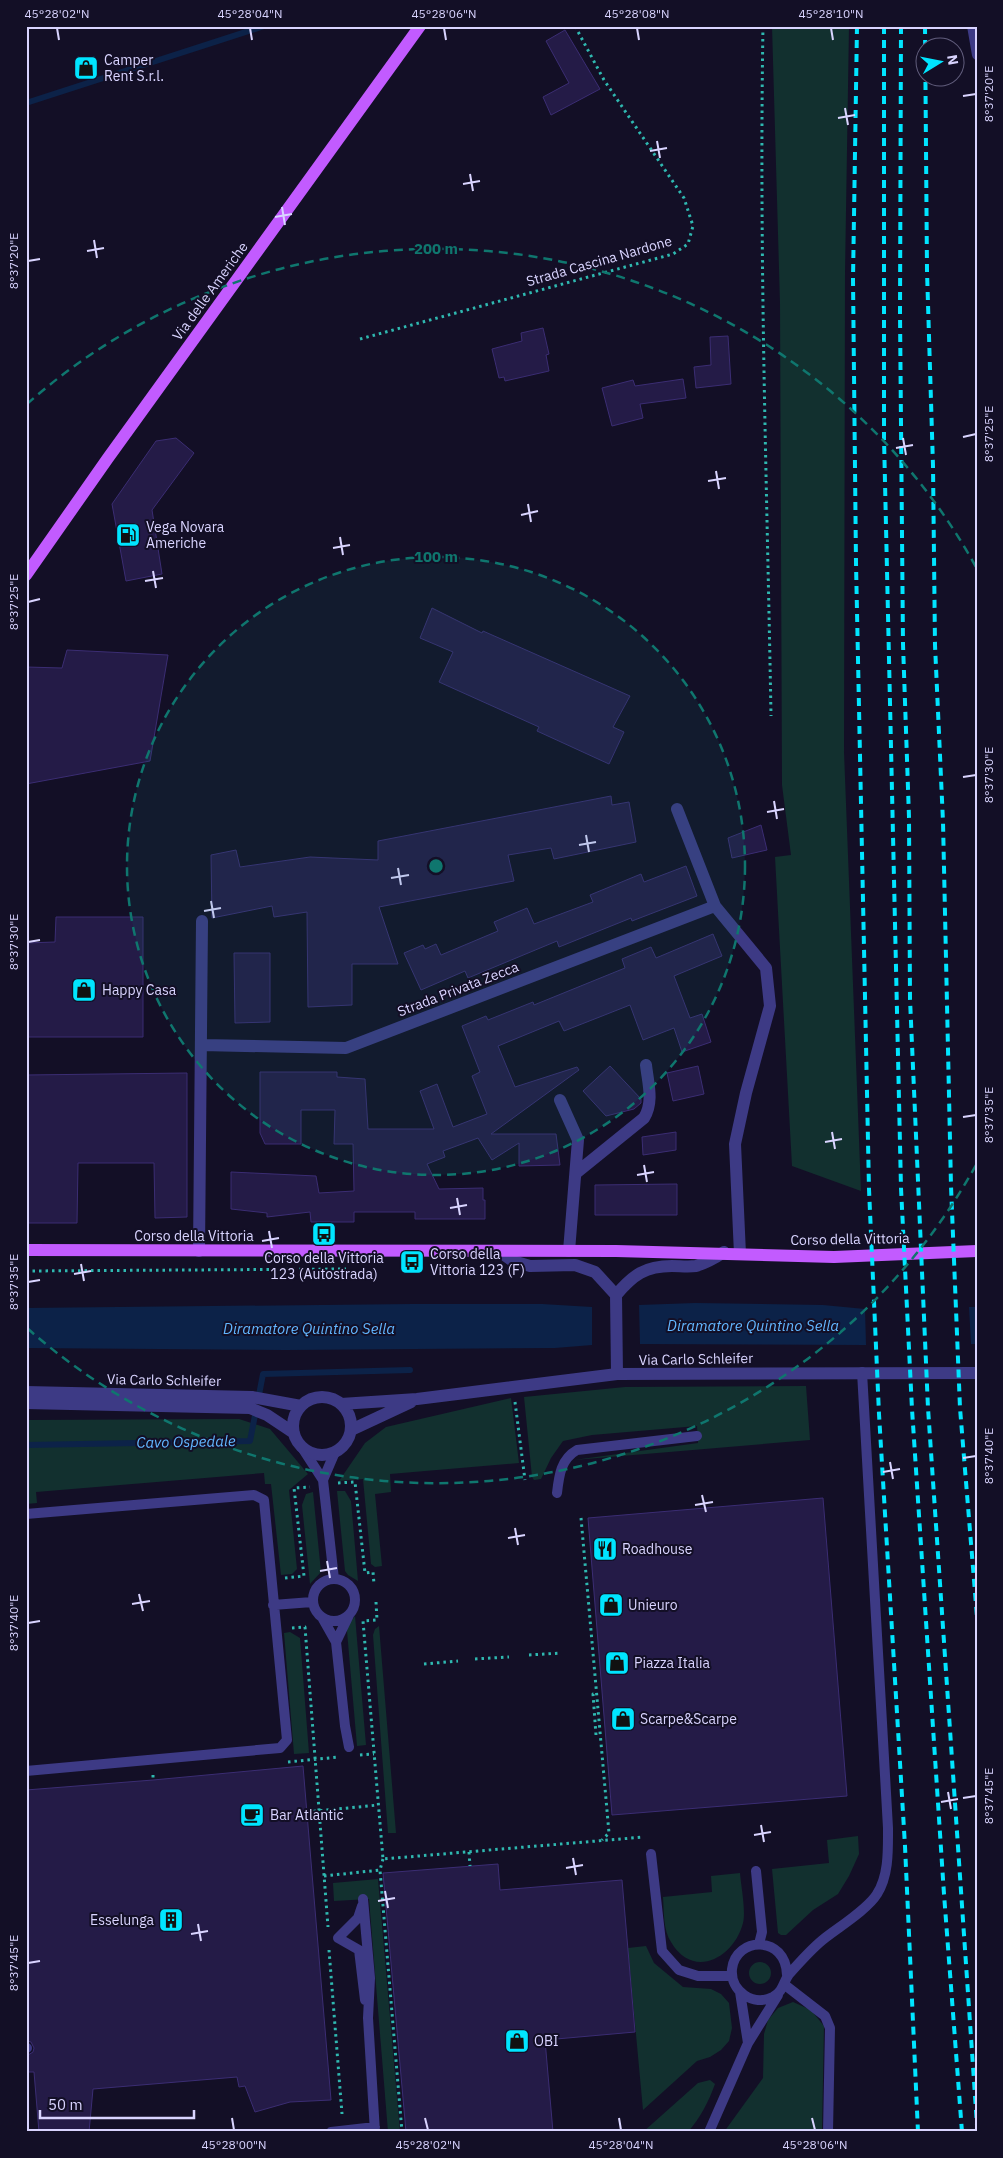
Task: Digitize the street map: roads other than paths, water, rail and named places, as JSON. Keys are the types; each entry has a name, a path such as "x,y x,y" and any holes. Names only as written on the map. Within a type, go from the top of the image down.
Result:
{"main road":[{"name":"Via delle Americhe","path":"26,575 108,458 420,26"},
{"name":"Corso della Vittoria","path":"26,1250 724,1252 834,1256 977,1251"},
{"name":"Corso della Vittoria","path":"26,1257 39,1251"}],"street":[{"path":"677,809 715,906 766,968 770,1006 746,1093 735,1144 740,1254"},
{"name":"Strada Privata Zecca","path":"202,1045 346,1048 715,906"},
{"path":"198,1251 202,1045 202,921"},
{"path":"576,1173 644,1118 649,1110 650,1101 646,1065"},
{"path":"560,1100 578,1140 569,1251"},
{"name":"Corso della Vittoria","path":"499,1251 513,1261 530,1266 575,1265 596,1272 616,1295"},
{"path":"617,1374 616,1295 629,1280 645,1269 662,1266 694,1266 724,1252"},
{"name":"Via Carlo Schleifer","path":"417,1399 617,1374 977,1373"},
{"name":"Via Carlo Schleifer","path":"26,1392 251,1403 294,1433"},
{"path":"317,1397 334,1399 341,1404 347,1412 351,1430 348,1439 335,1452 317,1454 301,1446 294,1433 294,1418 301,1406 317,1397"},
{"path":"341,1404 417,1399"},
{"path":"351,1430 417,1399"},
{"name":"Via Carlo Schleifer","path":"26,1403 251,1403 267,1400 301,1406"}],"lane":[{"path":"972,26 977,54"},
{"path":"740,1992 756,2000 773,1997 823,1940 877,1895 887,1864 888,1828 862,1372"},
{"path":"557,1493 559,1474 568,1455 577,1450 696,1436"},
{"path":"301,1446 323,1480 334,1579"},
{"path":"323,1480 335,1452"},
{"path":"26,1514 254,1495 264,1500 286,1740 280,1748 26,1770"},
{"path":"336,1642 355,1602 352,1589 341,1580 334,1579 320,1583 316,1588 312,1602 336,1642 349,1747"},
{"path":"274,1605 312,1602"},
{"path":"323,1619 337,1621 349,1615"},
{"path":"651,1854 662,1951 679,1970 698,1976 732,1976"},
{"path":"756,1871 762,1932 759,1944"},
{"path":"331,2132 375,2130 368,2018 370,1978 363,1899 358,1918 333,1937 359,1950 361,1979 368,2018"},
{"path":"709,2132 748,2043 784,1984 787,1966 777,1950 759,1944 749,1946 735,1959 732,1976 740,1992 748,2043"},
{"path":"784,1984 819,2011 830,2028 828,2132"}],"water":[{"name":"Diramatore Quintino Sella","path":"695,1303 823,1305 865,1309 866,1345 640,1344 639,1305"},
{"name":"Diramatore Quintino Sella","path":"542,1304 592,1307 592,1345 555,1348 285,1350 26,1348 26,1308"},
{"path":"969,1307 977,1307 977,1344 971,1344"}],"waterway":[{"path":"26,103 264,26"},
{"name":"Cavo Ospedale","path":"258,1400 263,1374 410,1370"},
{"name":"Cavo Ospedale","path":"26,1445 250,1441 256,1410"}],"railway":[{"path":"857,26 853,279 856,563 869,1189 879,1414 905,1846 918,2132"},
{"path":"884,26 884,438 901,1188 912,1409 944,1894 962,2132"},
{"path":"901,26 900,313 903,644 909,817 910,999 928,1408 977,2125"},
{"path":"925,26 927,271 933,466 935,645 943,822 951,1186 960,1408 977,1617"}],"place":[{"name":"Camper Rent S.r.l.","path":"86,68"},
{"name":"Vega Novara Americhe","path":"128,535"},
{"name":"Happy Casa","path":"84,990"},
{"name":"Corso della Vittoria 123 (Autostrada)","path":"324,1234"},
{"name":"Corso della Vittoria 123 (F)","path":"412,1262"},
{"name":"Roadhouse","path":"605,1549"},
{"name":"Unieuro","path":"611,1605"},
{"name":"Piazza Italia","path":"617,1663"},
{"name":"Scarpe&Scarpe","path":"623,1719"},
{"name":"Bar Atlantic","path":"252,1815"},
{"name":"Esselunga","path":"171,1920"},
{"name":"OBI","path":"517,2041"}]}
